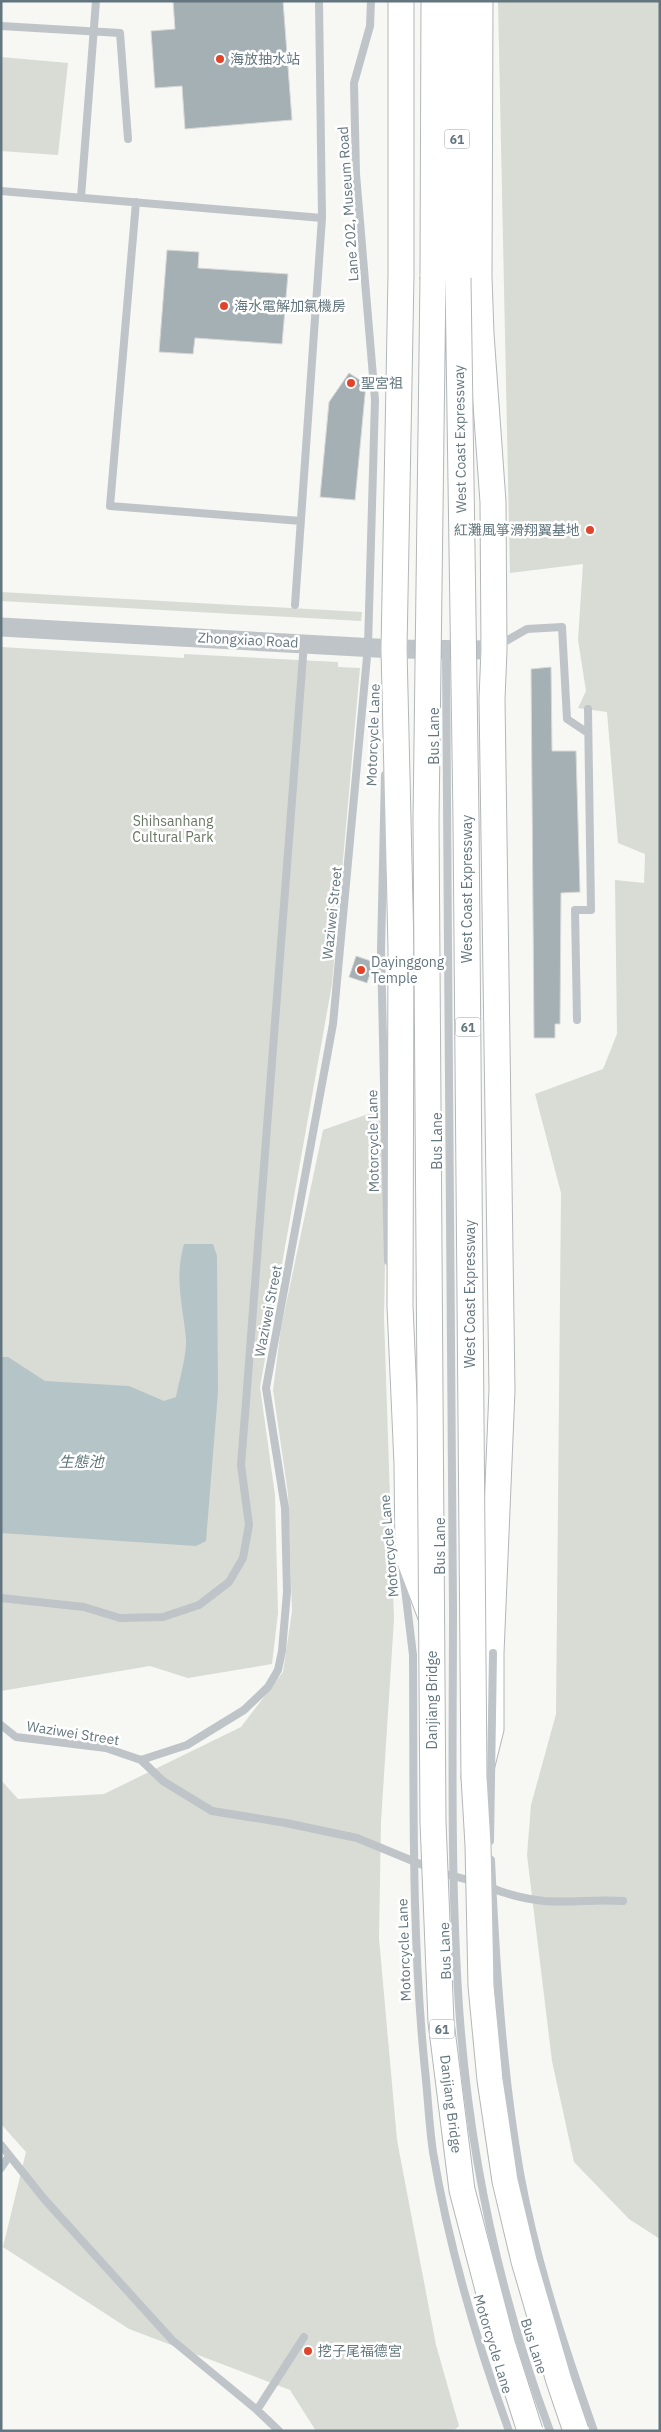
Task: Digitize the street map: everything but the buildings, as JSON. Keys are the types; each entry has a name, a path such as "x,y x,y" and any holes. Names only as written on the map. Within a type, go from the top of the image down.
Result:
{"highway":[{"path":"401,1 402,275 399,335 391,949 400,1306 407,1464 408,1556 432,1618"},
{"name":"West Coast Expressway","path":"432,1618 426,820 433,277 434,1"},
{"name":"West Coast Expressway","path":"456,1 466,819 474,1777"},
{"path":"474,1777 482,1765 491,1729 491,1653 501,1426 502,1302 492,699 494,650 493,502 481,334 480,1"},
{"name":"Danjiang Bridge","path":"432,1618 433,1822 441,2022 462,2190 502,2343 530,2431"},
{"name":"61","path":"474,1777 478,1845 481,1986 490,2080 505,2181 524,2261 559,2381 576,2431"}],"street":[{"name":"Zhongxiao Road","path":"1,627 304,642 394,649 494,650"}],"lane":[{"path":"81,197 96,1"},
{"path":"295,605 322,218 319,1"},
{"name":"Lane 202, Museum Road","path":"368,646 375,400 356,174 354,83 370,26 370,1"},
{"path":"1,26 120,34 128,139"},
{"path":"1,191 322,218"},
{"path":"136,202 110,506 301,521"},
{"path":"502,797 500,676 494,650 527,629 562,627 567,719 588,733"},
{"path":"1,1598 84,1607 120,1618 163,1617 199,1605 228,1582 242,1558 249,1526 242,1465 246,1402 304,642"},
{"name":"Waziwei Street","path":"1,1726 16,1737 106,1748 141,1760 187,1745 244,1710 268,1687 278,1670 286,1615 285,1508 266,1388 334,1024 368,646"},
{"name":"Motorcycle Lane","path":"386,699 387,680 394,649"},
{"name":"Bus Lane","path":"446,650 453,1836 459,2008 474,2140 493,2243 515,2328 550,2431"},
{"path":"577,1020 575,910 591,910 588,709"},
{"name":"Motorcycle Lane","path":"385,767 391,949 388,1268"},
{"path":"510,1326 493,1653 490,1842 496,1982 505,2076 520,2174 540,2261 569,2360 594,2431"},
{"name":"Motorcycle Lane","path":"398,1521 413,1655 414,1831 419,2007 433,2152 460,2276 482,2357 509,2431"},
{"path":"141,1760 163,1781 212,1810 357,1838 442,1873 511,1895 544,1901 599,1899 623,1901"},
{"path":"1,2145 45,2200 172,2340 258,2410 279,2431"},
{"path":"1,2168 10,2156"},
{"path":"258,2410 304,2337"}],"green space":[{"path":"498,1 660,1 660,2239 629,2219 574,2162 552,2061 527,1855 531,1805 556,1714 561,1193 535,1094 603,1069 617,1034 615,880 644,883 645,854 618,843 607,712 578,708 586,691 578,640 583,564 510,573"},
{"path":"1,57 68,63 58,155 1,151"},
{"path":"1,592 362,612 361,621 1,601"},
{"name":"Shihsanhang Cultural Park","path":"1,647 184,658 184,654 338,662 338,667 360,668 332,984 260,1387 275,1495 278,1613 272,1664 188,1678 150,1666 1,1691"},
{"path":"388,1107 384,1317 394,1619 381,1822 379,1938 397,2140 436,2345 459,2426 453,2431 316,2431 290,2390 129,2329 3,2247 26,2152 1,2124 1,1780 18,1799 104,1794 241,1727 283,1672 292,1611 288,1494 273,1390 281,1328 323,1130"}],"water":[{"name":"生態池","path":"184,1244 213,1244 217,1256 218,1392 206,1541 196,1546 1,1533 1,1357 8,1357 45,1381 129,1386 164,1401 176,1397 186,1345 179,1280"}],"place":[{"name":"海放抽水站","path":"220,59"},
{"name":"海水電解加氯機房","path":"224,306"},
{"name":"聖宮祖","path":"351,383"},
{"name":"紅灘風箏滑翔翼基地","path":"590,530"},
{"name":"Dayinggong Temple","path":"361,970"},
{"name":"挖子尾福德宮","path":"308,2351"}]}
